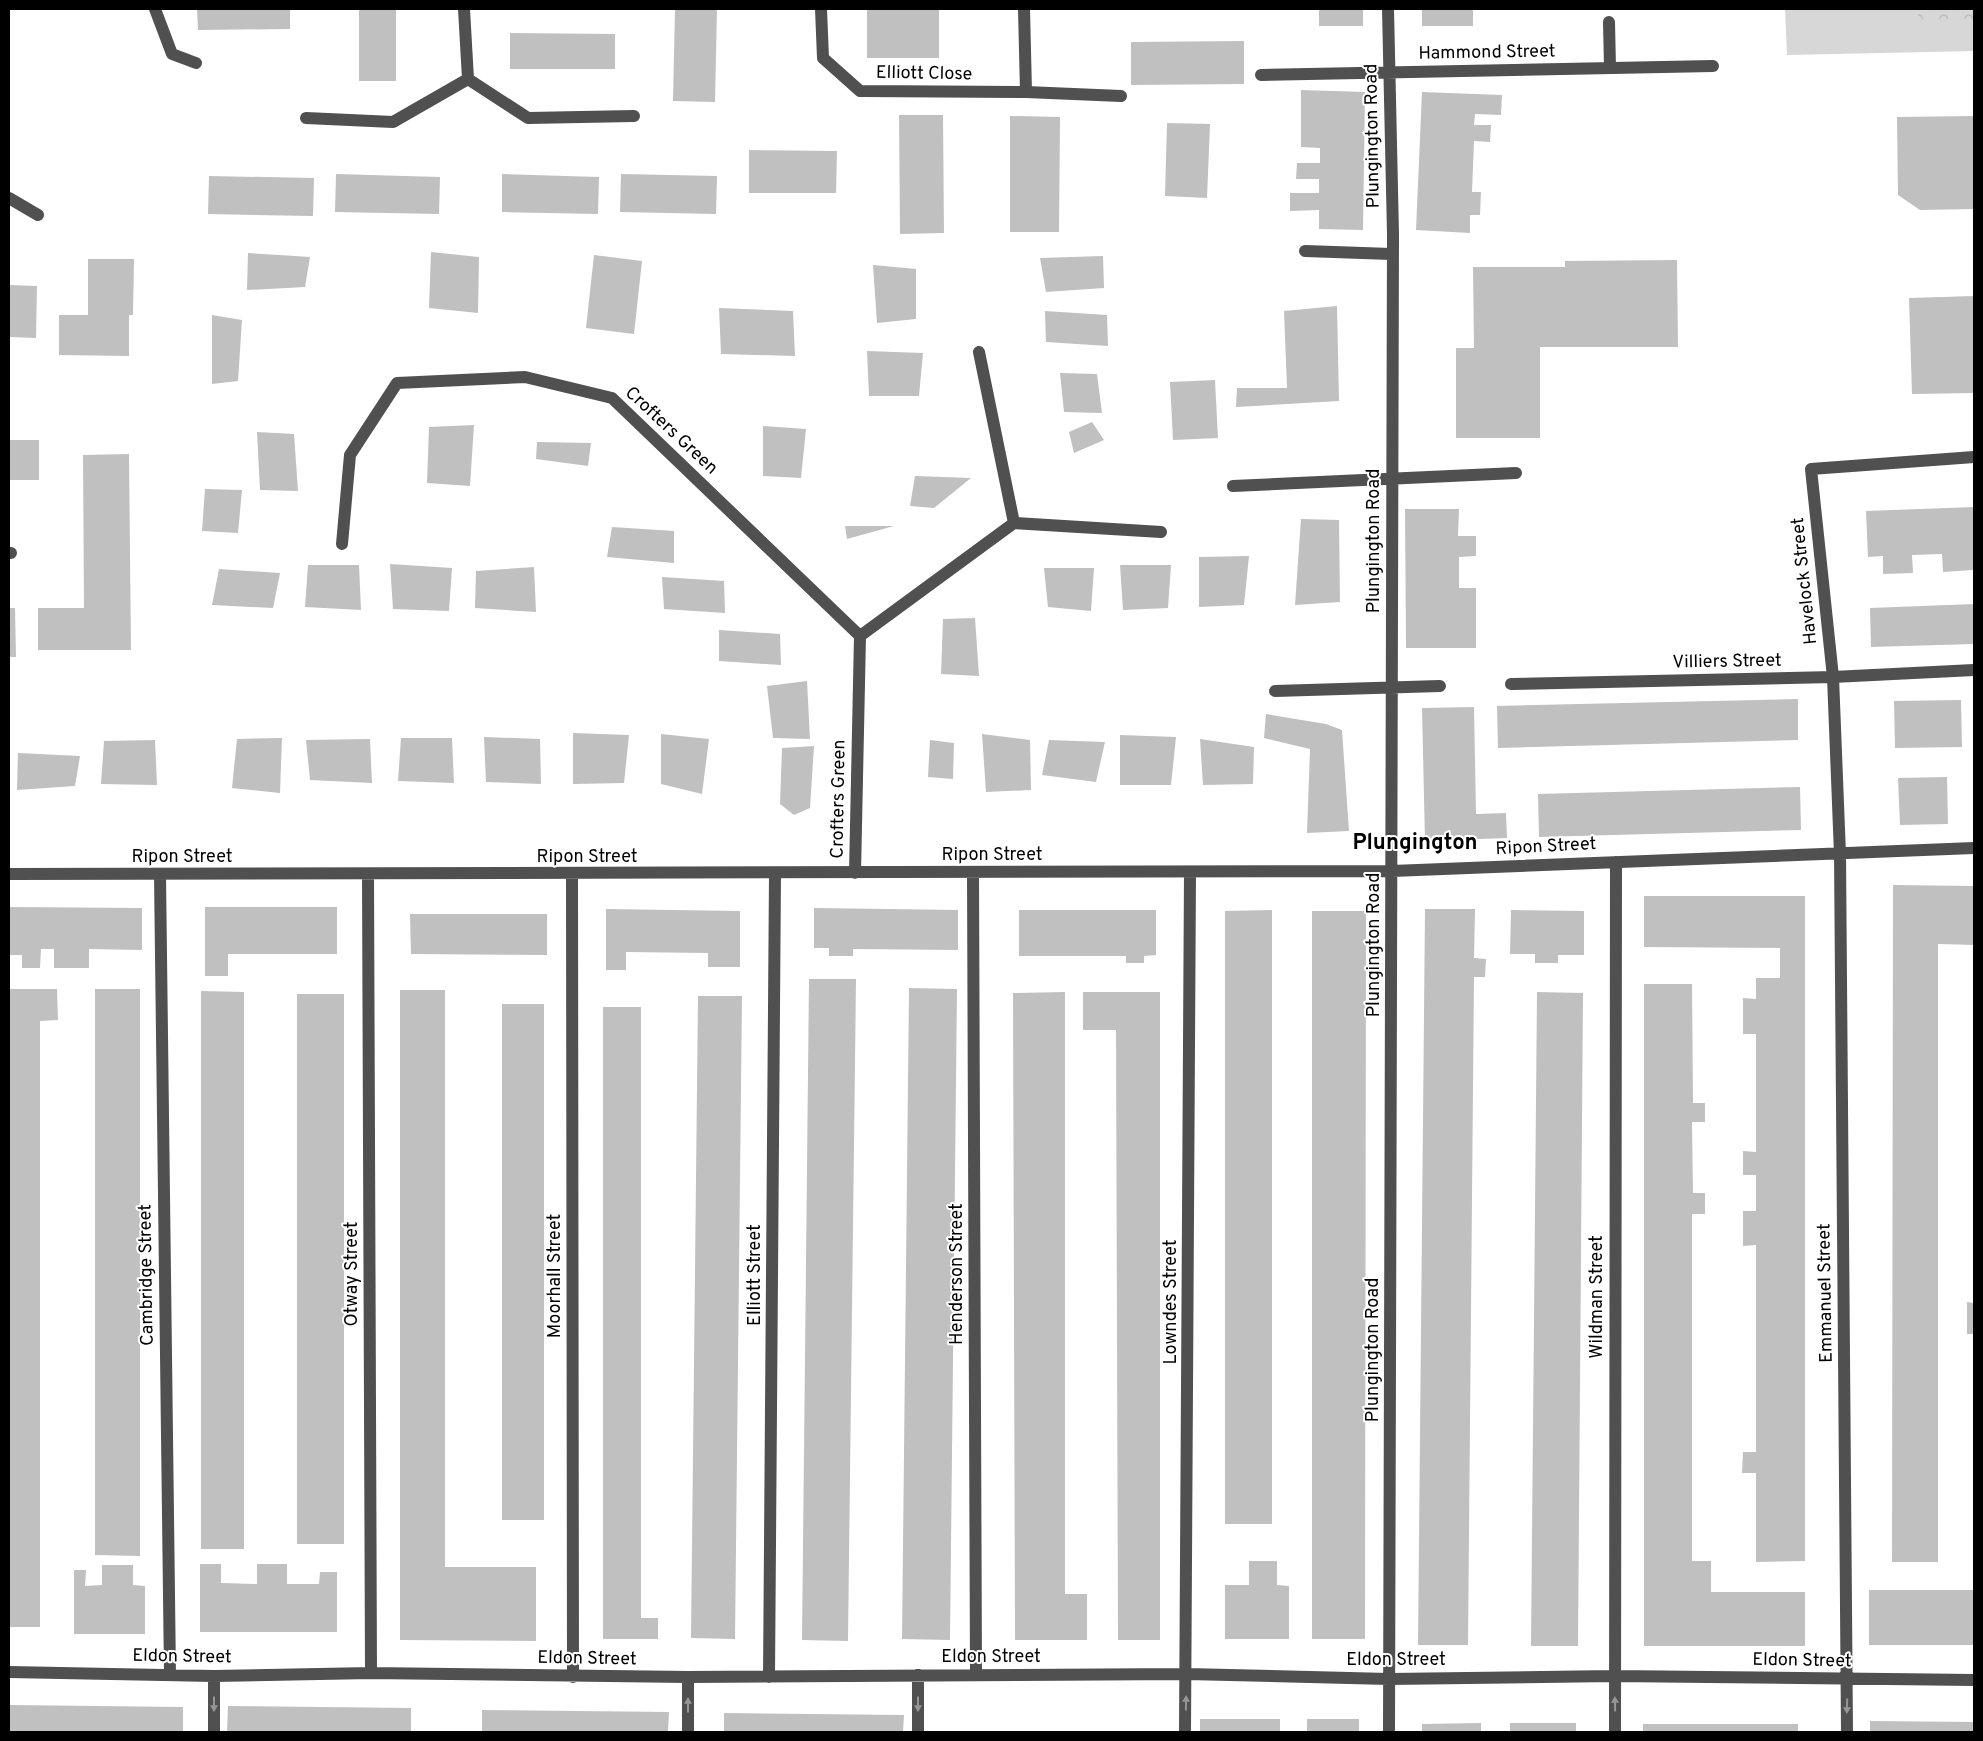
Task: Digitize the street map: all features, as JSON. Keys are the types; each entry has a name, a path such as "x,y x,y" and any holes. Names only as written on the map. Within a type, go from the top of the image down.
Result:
{"street":[{"path":"155,9 172,54 196,63"},
{"path":"464,9 468,78"},
{"name":"Elliott Close","path":"821,9 823,58 860,91 1026,92 1121,96"},
{"path":"1024,9 1026,92"},
{"name":"Plungington Road","path":"1388,9 1392,254 1389,1732"},
{"path":"1609,22 1610,68"},
{"name":"Hammond Street","path":"1261,75 1713,66"},
{"path":"468,78 528,118 634,116"},
{"path":"306,118 393,122 468,78"},
{"path":"9,198 38,215"},
{"path":"1304,251 1392,254"},
{"path":"979,352 1014,523"},
{"name":"Crofters Green","path":"342,544 350,455 397,383 525,377 612,398 860,636 855,874"},
{"name":"Havelock Street","path":"1840,854 1833,677 1811,469 1974,457"},
{"path":"1233,486 1516,473"},
{"path":"860,636 1014,523 1161,532"},
{"name":"Villiers Street","path":"1511,684 1833,677 1974,670"},
{"path":"1275,691 1440,686"},
{"name":"Ripon Street","path":"9,874 572,875 1392,872 1974,848"},
{"name":"Emmanuel Street","path":"1840,854 1847,1732"},
{"name":"Wildman Street","path":"1615,1732 1616,862"},
{"name":"Henderson Street","path":"973,873 976,1674"},
{"name":"Lowndes Street","path":"1185,1732 1190,873"},
{"name":"Otway Street","path":"368,874 371,1673"},
{"name":"Elliott Street","path":"770,1677 775,874"},
{"name":"Cambridge Street","path":"160,875 170,1675"},
{"name":"Moorhall Street","path":"572,875 573,1676"},
{"name":"Eldon Street","path":"9,1672 214,1676 371,1673 688,1678 976,1674 1186,1674 1388,1679 1614,1676 1974,1680"},
{"path":"918,1675 918,1732"},
{"path":"214,1676 214,1732"},
{"path":"688,1678 688,1732"}],"green space":[{"path":"1785,9 1974,9 1974,51 1787,55"},
{"path":"1918,9 1974,9 1974,20 1918,22"}],"building":[{"path":"197,9 290,9 290,29 198,30"},
{"path":"359,9 396,9 396,81 359,81"},
{"path":"675,9 717,9 715,102 673,101"},
{"path":"867,9 939,9 939,58 867,58"},
{"path":"1319,9 1363,9 1363,26 1319,26"},
{"path":"1422,9 1473,9 1473,26 1422,26"},
{"path":"510,33 615,34 615,69 510,69"},
{"path":"1244,41 1244,84 1131,85 1131,42"},
{"path":"1301,90 1365,92 1363,230 1319,229 1319,210 1290,211 1290,193 1319,193 1319,179 1296,179 1297,163 1320,163 1320,148 1301,147"},
{"path":"1422,92 1502,95 1501,115 1475,114 1474,125 1491,125 1490,142 1474,141 1472,192 1481,192 1480,215 1470,215 1470,233 1416,230"},
{"path":"899,115 943,115 944,233 900,234"},
{"path":"1010,116 1060,117 1059,232 1010,232"},
{"path":"1974,116 1974,209 1920,210 1898,195 1897,117"},
{"path":"1167,123 1210,124 1207,198 1165,196"},
{"path":"749,150 837,151 836,193 749,193"},
{"path":"336,174 440,177 439,214 335,212"},
{"path":"502,174 599,177 598,214 502,212"},
{"path":"621,174 717,176 716,214 620,212"},
{"path":"209,176 314,178 313,216 208,214"},
{"path":"431,252 479,257 478,313 429,308"},
{"path":"248,253 310,257 305,287 247,290"},
{"path":"594,255 642,261 634,334 586,328"},
{"path":"1103,256 1104,288 1046,292 1040,258"},
{"path":"88,259 134,259 133,315 129,315 129,356 59,355 59,315 88,315"},
{"path":"1677,260 1678,347 1540,347 1540,438 1456,438 1456,348 1474,348 1473,267 1565,267 1565,261"},
{"path":"873,265 916,269 916,319 877,323"},
{"path":"9,285 37,286 36,338 9,337"},
{"path":"1974,296 1974,393 1912,394 1909,298"},
{"path":"1337,306 1339,401 1236,407 1237,388 1287,388 1284,311"},
{"path":"719,308 793,311 795,356 721,354"},
{"path":"1045,311 1107,315 1108,346 1046,342"},
{"path":"212,315 242,320 238,381 212,384"},
{"path":"867,351 923,353 919,396 869,396"},
{"path":"1060,373 1097,374 1102,413 1064,412"},
{"path":"1215,380 1218,438 1173,440 1170,382"},
{"path":"1092,422 1104,440 1074,453 1069,432"},
{"path":"474,425 470,486 427,483 429,427"},
{"path":"763,426 806,429 801,478 763,476"},
{"path":"257,432 294,434 298,491 260,490"},
{"path":"9,440 39,440 39,480 9,480"},
{"path":"537,442 591,443 588,466 536,459"},
{"path":"129,454 131,650 38,650 38,608 84,608 83,455"},
{"path":"915,476 971,478 934,508 910,506"},
{"path":"205,489 242,490 238,533 202,531"},
{"path":"1974,507 1973,570 1943,572 1942,554 1912,555 1913,573 1883,574 1883,556 1868,557 1866,511"},
{"path":"1405,509 1459,509 1458,536 1476,536 1476,556 1459,557 1459,588 1476,588 1476,648 1406,648"},
{"path":"1301,519 1339,520 1340,602 1295,605"},
{"path":"845,526 894,526 847,539"},
{"path":"612,527 674,531 674,563 607,557"},
{"path":"1249,556 1244,605 1199,607 1199,557"},
{"path":"390,564 452,568 449,611 393,609"},
{"path":"308,565 359,565 361,610 305,607"},
{"path":"1120,565 1171,565 1168,608 1123,610"},
{"path":"534,567 536,612 475,608 476,571"},
{"path":"1044,568 1094,568 1091,611 1048,607"},
{"path":"219,569 280,573 273,608 212,605"},
{"path":"662,577 724,581 725,613 664,609"},
{"path":"1974,604 1974,644 1871,647 1870,608"},
{"path":"9,608 15,608 16,657 9,657"},
{"path":"975,618 979,676 941,674 943,619"},
{"path":"719,630 780,634 781,665 719,661"},
{"path":"807,681 810,739 773,738 767,686"},
{"path":"1798,699 1798,740 1498,748 1497,706"},
{"path":"1961,700 1962,747 1895,748 1894,701"},
{"path":"1474,707 1476,814 1506,813 1507,838 1425,841 1422,708"},
{"path":"1266,714 1326,724 1342,730 1349,831 1307,833 1310,749 1264,738"},
{"path":"573,733 629,735 624,783 573,784"},
{"path":"661,734 709,739 702,794 661,784"},
{"path":"982,734 1030,740 1031,790 986,792"},
{"path":"1120,735 1176,737 1171,785 1120,785"},
{"path":"484,737 540,739 541,784 486,782"},
{"path":"282,738 280,793 232,788 237,739"},
{"path":"401,738 452,738 454,783 398,781"},
{"path":"370,739 372,783 310,780 306,740"},
{"path":"1200,739 1254,747 1253,784 1203,785"},
{"path":"155,740 157,785 101,784 104,741"},
{"path":"930,740 954,743 953,779 928,777"},
{"path":"1049,740 1105,742 1096,782 1042,775"},
{"path":"814,746 810,808 794,815 780,804 782,748"},
{"path":"18,753 80,756 75,786 17,790"},
{"path":"1947,777 1948,824 1900,825 1898,778"},
{"path":"1800,787 1801,830 1539,837 1538,794"},
{"path":"1893,885 1974,886 1974,945 1938,944 1938,1562 1892,1562"},
{"path":"1644,896 1805,896 1805,1561 1756,1562 1756,1473 1742,1473 1743,1452 1756,1452 1756,1245 1743,1246 1743,1211 1756,1211 1756,1175 1743,1175 1743,1151 1756,1152 1756,1034 1743,1034 1743,998 1756,999 1756,978 1780,978 1780,948 1644,947"},
{"path":"9,907 142,908 142,950 89,949 89,968 54,968 54,949 41,949 40,968 22,968 22,955 9,955"},
{"path":"205,907 337,907 337,954 228,954 228,976 205,976"},
{"path":"814,908 958,910 958,950 853,949 853,956 829,956 829,948 814,948"},
{"path":"606,909 740,911 740,967 708,967 708,953 626,952 626,970 606,970"},
{"path":"1425,909 1475,909 1474,958 1486,959 1485,977 1474,977 1468,1645 1418,1645"},
{"path":"1019,910 1156,910 1156,955 1144,956 1144,963 1126,963 1126,956 1019,956"},
{"path":"1272,910 1272,1524 1225,1524 1225,911"},
{"path":"1511,910 1584,911 1584,955 1558,955 1558,963 1535,963 1535,954 1510,954"},
{"path":"1312,911 1366,911 1365,1639 1312,1639"},
{"path":"410,914 547,914 547,955 411,954"},
{"path":"809,979 856,979 848,1641 802,1640"},
{"path":"1644,984 1692,984 1693,1103 1705,1103 1705,1122 1692,1122 1693,1193 1705,1193 1705,1214 1692,1214 1692,1561 1711,1561 1711,1592 1805,1592 1805,1646 1644,1646"},
{"path":"909,988 957,989 950,1640 902,1639"},
{"path":"9,989 57,989 58,1020 40,1021 40,1627 9,1627"},
{"path":"95,989 140,989 140,1556 95,1555"},
{"path":"400,990 445,990 445,1567 536,1567 536,1641 400,1640"},
{"path":"201,991 244,992 244,1549 201,1549"},
{"path":"1065,992 1065,1594 1087,1594 1087,1640 1015,1640 1013,993"},
{"path":"1083,992 1160,992 1160,1640 1118,1640 1116,1030 1083,1030"},
{"path":"1537,992 1583,993 1578,1646 1531,1646"},
{"path":"297,994 344,994 344,1544 297,1544"},
{"path":"698,996 742,996 735,1639 691,1638"},
{"path":"502,1004 544,1004 544,1520 502,1520"},
{"path":"603,1007 641,1007 641,1618 658,1618 658,1639 603,1639"},
{"path":"1967,1302 1974,1303 1974,1334 1967,1334"},
{"path":"1249,1561 1277,1561 1277,1585 1289,1586 1289,1639 1225,1639 1225,1585 1249,1585"},
{"path":"200,1564 221,1564 221,1583 257,1584 257,1564 287,1564 287,1584 319,1584 320,1572 337,1572 337,1632 200,1632"},
{"path":"102,1565 133,1565 133,1585 145,1586 145,1634 74,1634 74,1570 86,1570 85,1586 102,1585"},
{"path":"1869,1590 1974,1590 1974,1645 1869,1645"},
{"path":"9,1705 183,1707 183,1732 9,1732"},
{"path":"228,1706 411,1708 411,1732 227,1732"},
{"path":"482,1710 669,1712 668,1732 482,1732"},
{"path":"724,1713 904,1715 903,1732 724,1732"},
{"path":"1200,1719 1280,1719 1280,1732 1200,1732"},
{"path":"1307,1719 1359,1719 1359,1732 1307,1732"},
{"path":"1870,1721 1974,1722 1974,1732 1870,1732"},
{"path":"1481,1723 1481,1732 1422,1732 1422,1724"},
{"path":"1510,1723 1576,1723 1576,1732 1510,1732"},
{"path":"1643,1724 1798,1724 1798,1732 1643,1732"}],"district":[{"name":"Plungington","path":"1415,843"}]}
